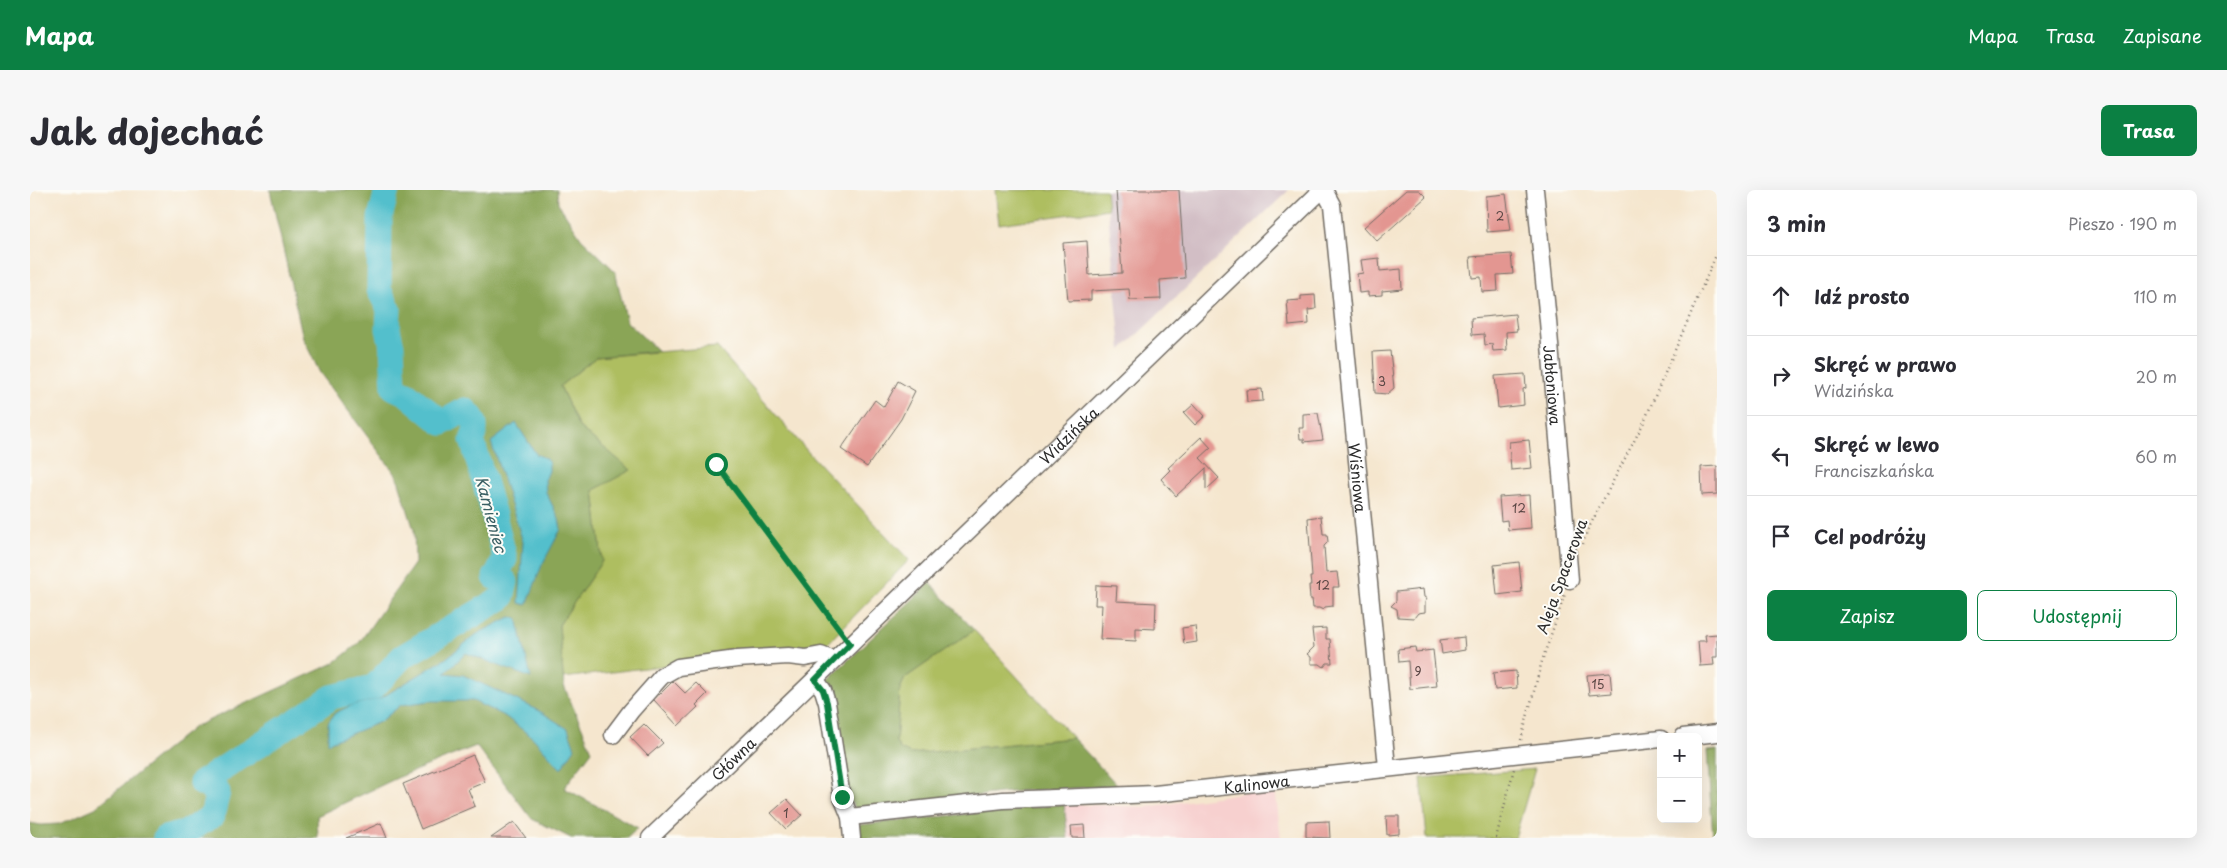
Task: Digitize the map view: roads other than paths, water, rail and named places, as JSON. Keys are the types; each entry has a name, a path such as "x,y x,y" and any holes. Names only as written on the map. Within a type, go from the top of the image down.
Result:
{"street":[{"name":"Widzińska","path":"815,680 850,644 1323,190"},
{"name":"Wiśniowa","path":"1323,190 1332,205 1387,767"},
{"name":"Jabłoniowa","path":"1535,190 1570,580"},
{"path":"613,735 662,676 678,667 737,659 788,656 805,658 821,655 834,660"},
{"path":"815,680 823,690 827,703 842,797 850,817 852,838"},
{"name":"Główna","path":"650,838 815,680"},
{"path":"1702,735 1717,733"},
{"name":"Kalinowa","path":"850,817 1003,800 1155,794 1387,767 1657,739"}],"water":[{"path":"516,423 536,454 545,458 549,463 549,471 545,480 546,492 559,519 561,529 542,565 527,605 519,603 523,542 491,442"},
{"path":"510,617 517,618 531,678 466,653 445,673 463,675 538,710 568,729 575,748 561,769 533,738 506,717 473,701 430,701 401,705 380,722 328,743 328,723 335,713 352,705 381,698 445,659 477,634"}],"waterway":[{"name":"Kamieniec","path":"165,838 185,833 212,816 218,792 201,783 332,697 374,687 402,657 502,598 506,582 495,577 505,559 472,440 475,431 474,420 465,410 442,423 407,394 394,388 392,346 388,329 389,309 379,290 380,218 387,190"}]}
